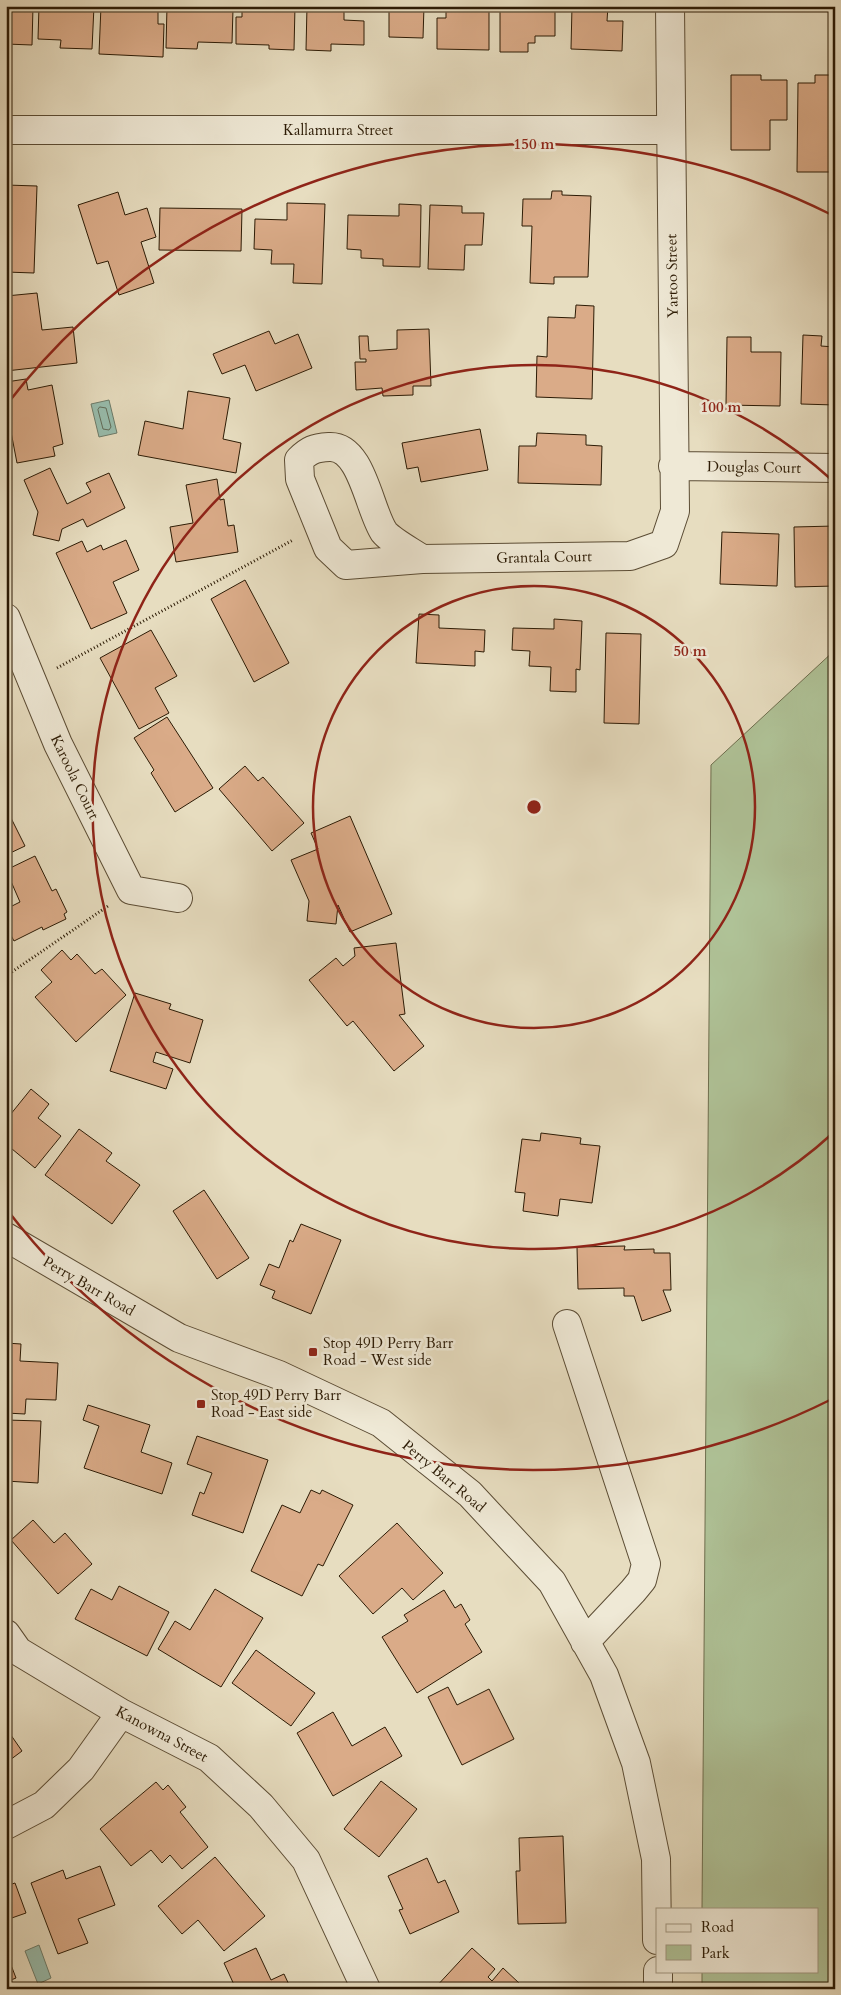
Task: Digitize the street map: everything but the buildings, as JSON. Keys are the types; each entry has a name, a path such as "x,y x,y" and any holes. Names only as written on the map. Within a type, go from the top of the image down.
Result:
{"street":[{"name":"Yartoo Street","path":"664,544 675,511 673,466 670,6"},
{"name":"Kallamurra Street","path":"6,130 670,130"},
{"name":"Grantala Court","path":"422,559 385,533 355,464 346,451 334,447 312,448 299,460 300,479 328,548 346,565 422,559 630,556 664,544"},
{"name":"Douglas Court","path":"673,466 835,468"},
{"name":"Karoola Court","path":"6,618 58,744 131,890"},
{"path":"131,890 178,898"},
{"name":"Perry Barr Road","path":"6,1237 179,1338 279,1375 381,1423 470,1494 552,1582 604,1675 636,1763 656,1859 657,1908"},
{"path":"567,1324 646,1564 642,1580 634,1591 585,1642"},
{"name":"Kanowna Street","path":"6,1634 18,1651 121,1713 209,1758 261,1806 306,1860 366,1989"},
{"path":"6,1825 44,1805 81,1769 121,1713"},
{"path":"658,1972 658,1989"}],"path":[{"path":"32,682 319,526"},
{"path":"6,976 131,890"}],"green space":[{"path":"835,650 835,1989 702,1989 702,1972 818,1972 818,1908 702,1908 711,765"}],"water":[{"path":"109,400 117,433 99,437 91,404"},
{"path":"39,1945 51,1978 38,1984 25,1951"}],"place":[{"name":"Stop 49D Perry Barr Road - West side","path":"313,1352"},
{"name":"Stop 49D Perry Barr Road - East side","path":"201,1404"}]}
